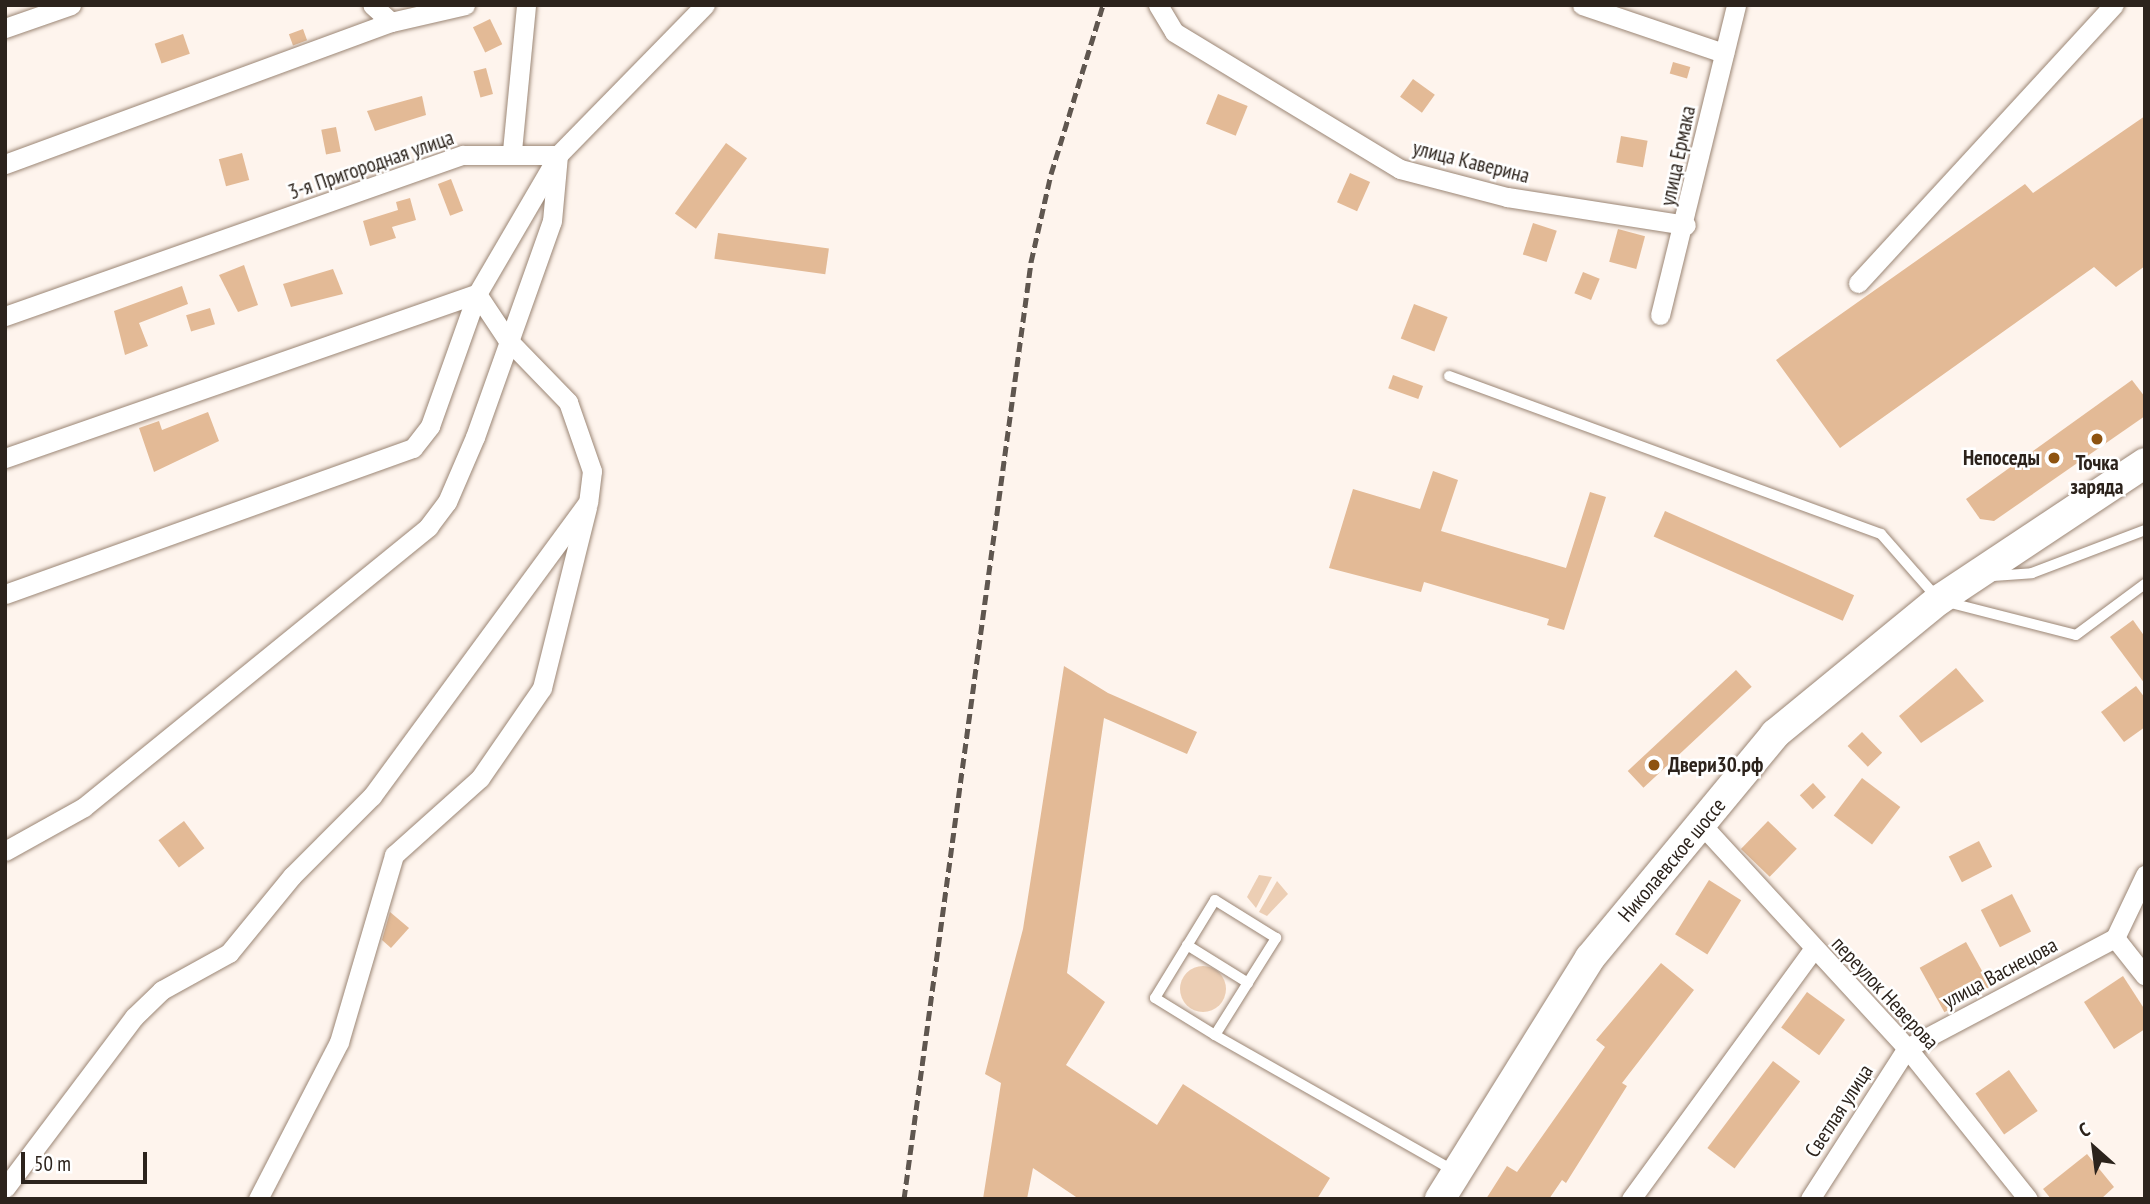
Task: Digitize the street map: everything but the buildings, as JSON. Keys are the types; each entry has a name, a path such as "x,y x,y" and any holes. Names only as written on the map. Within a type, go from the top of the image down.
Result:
{"main road":[{"name":"Николаевское шоссе","path":"1440,1199 1590,958 1775,734 1939,600 2145,463"}],"street":[{"path":"5,28 71,5"},
{"path":"372,5 391,22"},
{"path":"5,164 391,22 465,5"},
{"path":"512,151 526,5"},
{"path":"5,594 413,448 430,426 477,294 558,155 705,5"},
{"path":"1582,5 1724,53"},
{"name":"улица Ермака","path":"1660,315 1686,225 1736,5"},
{"path":"1858,282 2114,5"},
{"name":"улица Каверина","path":"1159,13 1400,169 1507,197 1686,225"},
{"name":"3-я Пригородная улица","path":"5,316 463,155 512,151 558,155"},
{"path":"5,851 84,807 428,527 447,502 475,437 507,339 552,221 558,155"},
{"path":"258,1199 339,1042 394,855 481,778 542,688 587,502 590,456 578,421 507,339 477,294"},
{"path":"5,458 477,294"},
{"path":"5,1188 134,1017 162,990 237,946 292,876 372,796 587,502"},
{"name":"переулок Неверова","path":"1701,824 1813,949 1907,1048 2028,1199"},
{"path":"2144,975 2115,938 2145,875"},
{"name":"улица Васнецова","path":"1907,1048 2115,938"},
{"path":"1630,1199 1813,949"},
{"name":"Светлая улица","path":"1810,1199 1907,1048"}],"lane":[{"path":"1449,376 1881,534 1939,600 2076,635 2145,584"},
{"path":"1975,578 2032,573 2145,530"},
{"path":"1215,1035 1276,938 1215,900 1155,998 1215,1035 1457,1172"},
{"path":"1187,945 1248,983"}],"shaded area":[{"path":"1259,875 1272,877 1256,908 1247,897"},
{"path":"1277,881 1288,894 1267,916 1259,912"},
{"path":"1203,966 1219,973 1226,989 1219,1005 1203,1012 1187,1005 1180,989 1187,973"}],"railway":[{"path":"904,1199 1031,262 1051,174 1103,5"}],"place":[{"name":"Точка заряда","path":"2097,439"},
{"name":"Непоседы","path":"2054,458"},
{"name":"Двери30.рф","path":"1654,765"}]}
